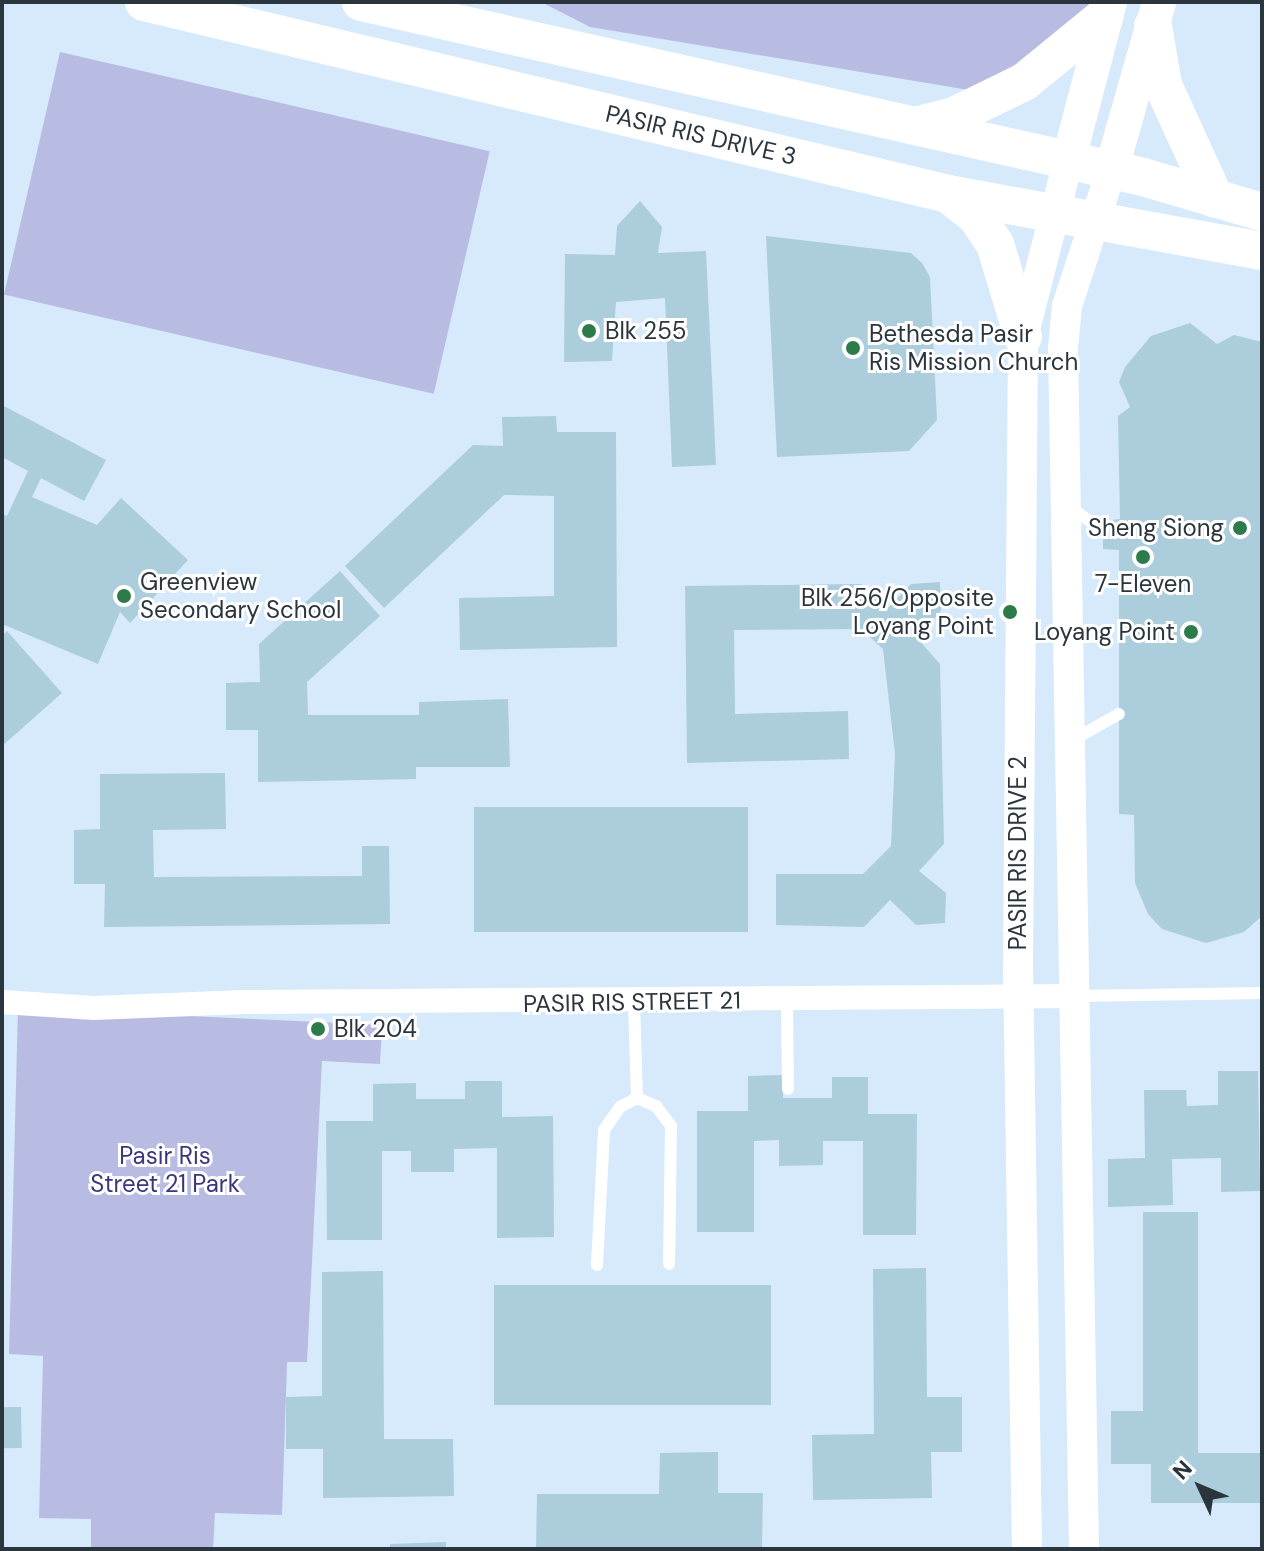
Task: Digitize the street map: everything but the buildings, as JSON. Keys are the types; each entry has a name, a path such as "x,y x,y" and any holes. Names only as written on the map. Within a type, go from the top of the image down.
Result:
{"main road":[{"name":"PASIR RIS DRIVE 3","path":"144,2 948,194 1262,251"},
{"path":"361,2 1111,171 1262,212"},
{"path":"912,127 954,116 1024,82 1108,9"},
{"path":"1068,162 1108,9"},
{"path":"1111,171 1156,14"},
{"path":"1156,14 1163,85 1215,199"},
{"path":"948,194 976,216 995,244 1023,337"}],"street":[{"name":"PASIR RIS DRIVE 2","path":"1027,1549 1018,998 1023,337 1068,162"},
{"path":"1084,1549 1067,505 1067,306 1111,171"},
{"name":"PASIR RIS STREET 21","path":"2,1002 94,1008 244,1002 634,1003 1077,996"}],"lane":[{"path":"1067,505 1103,530"},
{"path":"1071,741 1119,714"},
{"name":"PASIR RIS STREET 21","path":"1077,996 1262,993"},
{"path":"787,1000 788,1089"},
{"path":"634,1003 637,1098"},
{"path":"637,1098 656,1106 671,1126 669,1264"},
{"path":"597,1265 604,1130 620,1107 637,1098"}],"green space":[{"path":"541,2 1102,2 981,92 590,27"},
{"path":"60,52 490,151 434,394 4,295"},
{"name":"Pasir Ris Street 21 Park","path":"18,1008 382,1025 380,1064 322,1061 307,1362 287,1362 282,1515 215,1513 213,1549 91,1549 91,1519 39,1518 43,1356 9,1354"}],"place":[{"name":"Blk 255","path":"589,331"},
{"name":"Bethesda Pasir Ris Mission Church","path":"853,348"},
{"name":"Sheng Siong","path":"1240,528"},
{"name":"7-Eleven","path":"1143,557"},
{"name":"Greenview Secondary School","path":"124,596"},
{"name":"Blk 256/Opposite Loyang Point","path":"1010,612"},
{"name":"Loyang Point","path":"1191,632"},
{"name":"Blk 204","path":"318,1029"}]}
